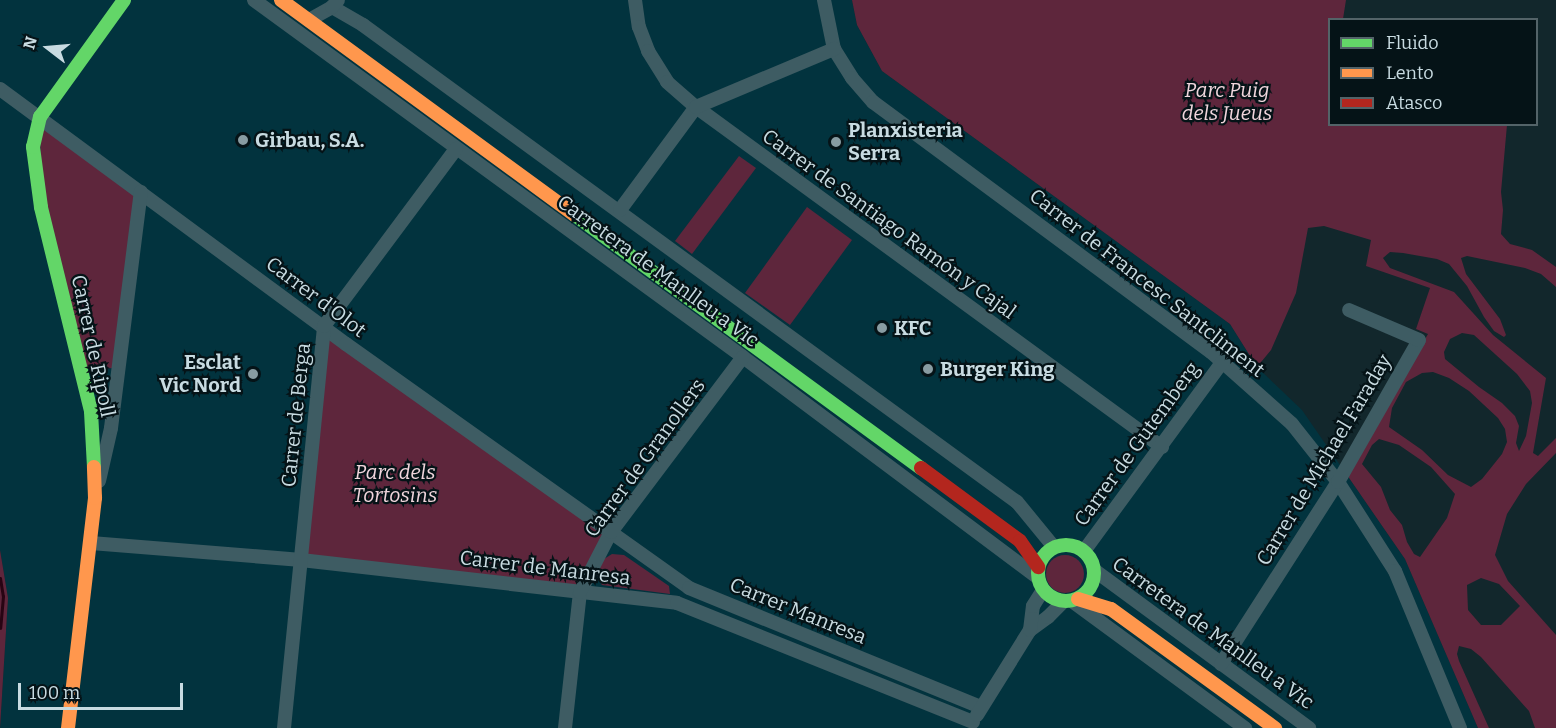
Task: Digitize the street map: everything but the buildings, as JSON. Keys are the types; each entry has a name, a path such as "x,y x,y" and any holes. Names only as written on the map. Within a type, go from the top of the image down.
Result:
{"street":[{"name":"Carrer de Ripoll","path":"68,728 95,498 91,411 41,207 33,147 40,117 124,0"},
{"name":"Carretera de Manlleu a Vic","path":"254,0 1038,572"},
{"name":"Carretera de Manlleu a Vic","path":"281,0 1020,541 1038,572"},
{"name":"Carrer de Santiago Ramón y Cajal","path":"636,0 639,27 648,51 668,82 696,107 1162,447"},
{"name":"Carrer de Francesc Santcliment","path":"824,0 834,49 852,78 873,102 1223,361 1292,424 1338,482 1395,571 1460,728"},
{"name":"Carretera de Manlleu a Vic","path":"335,4 1017,502 1053,548"},
{"path":"309,20 335,4"},
{"path":"620,210 696,107 834,49"},
{"name":"Carrer d'Olot","path":"0,89 611,532"},
{"name":"Carrer de Berga","path":"284,728 324,326 456,149"},
{"path":"95,498 111,428 141,192"},
{"name":"Carrer de Michael Faraday","path":"1221,664 1338,482 1419,340 1349,310"},
{"name":"Carrer de Granollers","path":"565,728 580,592 611,532 743,357"},
{"name":"Carrer de Gutemberg","path":"1084,551 1223,361"},
{"name":"Carrer Manresa","path":"611,532 689,588 981,707"},
{"name":"Carretera de Manlleu a Vic","path":"1020,541 1053,548"},
{"name":"Carrer de Manresa","path":"91,543 301,560 677,603 972,725"},
{"path":"1029,630 1071,601 1088,591 1093,576 1084,551 1070,545 1053,548 1042,557 1038,572 1043,590 1052,598 1071,601 1245,728"},
{"name":"Carretera de Manlleu a Vic","path":"1093,576 1309,728"},
{"name":"Carretera de Manlleu a Vic","path":"1093,576 1111,609"},
{"path":"972,725 1029,630 1034,606 1043,590"},
{"name":"Carretera de Manlleu a Vic","path":"1071,601 1111,609 1275,728"}],"shaded area":[{"path":"0,0 852,0 857,25 882,71 1230,324 1257,367 1302,410 1405,559 1478,728 0,728 8,598 0,550"}],"green space":[{"name":"Parc Puig dels Jueus","path":"852,0 1346,0 1343,18 1328,18 1328,126 1507,126 1501,192 1503,210 1501,234 1510,244 1532,250 1556,267 1556,287 1541,274 1525,268 1467,256 1461,258 1466,274 1500,319 1506,335 1504,337 1494,331 1467,286 1449,264 1437,259 1403,253 1390,252 1383,258 1390,268 1454,292 1493,335 1546,378 1533,453 1538,456 1556,438 1556,453 1526,484 1507,514 1495,555 1508,581 1556,635 1556,728 1535,728 1529,711 1481,657 1471,649 1459,646 1457,654 1459,661 1489,728 1478,728 1405,559 1347,475 1428,334 1416,329 1430,288 1366,266 1371,240 1324,226 1308,228 1296,293 1271,350 1257,367 1230,324 882,71 857,25","holes":["1462,333 1474,335 1517,374 1530,391 1532,403 1526,436 1519,451 1516,443 1519,426 1515,416 1502,403 1445,359 1444,352 1450,339","1433,372 1449,378 1469,391 1498,418 1505,429 1507,442 1502,454 1482,479 1471,487 1448,475 1422,450 1389,427 1392,408 1406,382 1422,373","1379,439 1399,445 1431,467 1455,494 1447,518 1420,557 1414,554 1407,542 1402,525 1390,510 1381,487 1362,464 1372,445","1481,578 1499,584 1520,606 1501,625 1481,625 1468,610 1467,585"]},
{"path":"40,117 141,192 118,368 81,369 41,207"},
{"path":"739,156 756,168 692,254 675,241"},
{"path":"807,207 852,240 790,325 745,293"},
{"name":"Parc dels Tortosins","path":"324,326 611,532 580,592 301,560"},
{"path":"0,550 8,598 0,728"},
{"path":"612,554 624,555 669,586 670,594 602,585 597,572 604,559"},
{"path":"1065,555 1078,561 1084,574 1078,587 1065,593 1052,587 1046,574 1052,561"}],"waterway":[{"path":"0,578 3,596 0,628"}],"traffic: fast":[{"path":"94,467 91,411 41,207 33,147 40,117 124,0"},
{"path":"575,215 921,468"},
{"path":"1060,545 1072,545 1082,549 1090,557 1094,573 1090,589 1082,597 1072,601 1060,601 1050,597 1042,589 1038,579 1038,567 1042,557 1050,549 1060,545"}],"traffic: slow":[{"path":"281,0 575,215"},
{"path":"68,728 95,498 94,467"},
{"path":"1078,599 1111,609 1275,728"}],"traffic: jam":[{"path":"921,468 1020,541 1038,567"}],"place":[{"name":"Girbau, S.A.","path":"243,140"},
{"name":"Planxisteria Serra","path":"836,142"},
{"name":"KFC","path":"882,328"},
{"name":"Burger King","path":"928,369"},
{"name":"Esclat Vic Nord","path":"253,374"}]}
